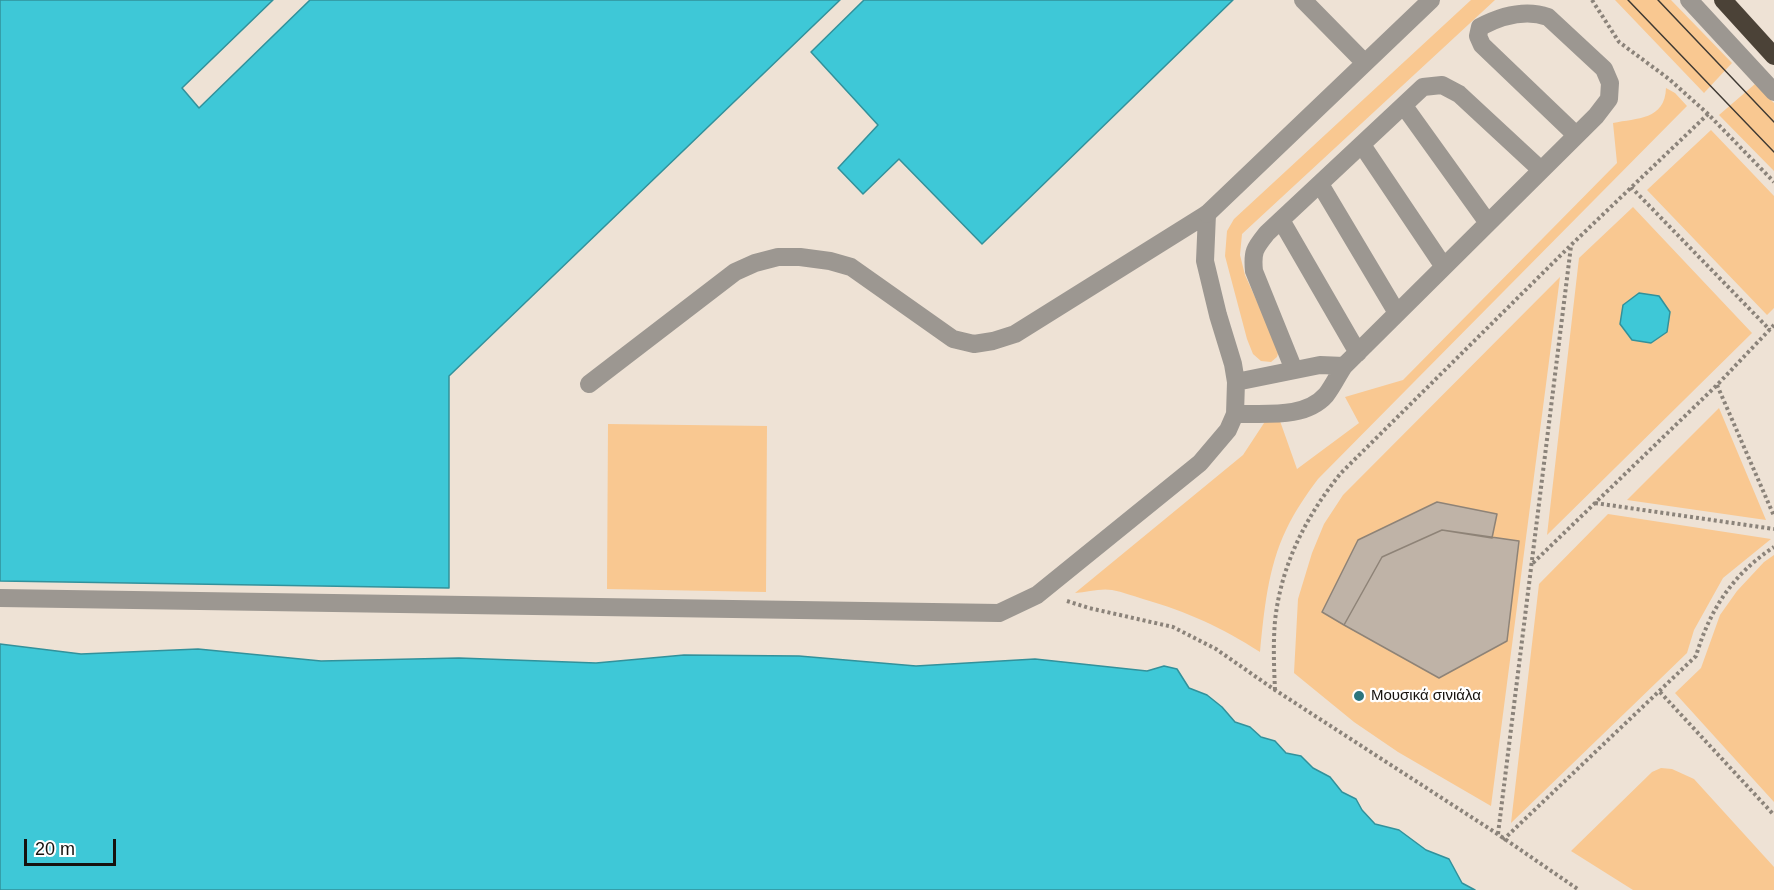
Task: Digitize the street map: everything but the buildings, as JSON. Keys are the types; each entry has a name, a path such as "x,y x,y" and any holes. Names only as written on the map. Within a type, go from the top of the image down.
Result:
{"highway":[{"path":"1723,0 1774,56"}],"street":[{"path":"1304,0 1365,63"},
{"path":"589,384 735,272 755,263 778,257 830,261 851,267 953,339 974,344 1015,334 1207,214 1431,0"},
{"path":"1689,0 1774,92"},
{"path":"1235,414 1294,412 1315,405 1327,394 1344,366 1596,116 1609,99 1610,83 1605,69 1548,17 1524,13 1499,17 1480,27 1478,36 1482,45 1576,135"},
{"path":"1294,370 1254,271 1254,248 1423,87 1442,85 1459,94 1541,170"},
{"path":"1404,106 1488,223"},
{"path":"1362,145 1444,267"},
{"path":"1320,184 1397,313"},
{"path":"0,598 999,613 1037,595 1200,464 1228,430 1235,414 1236,382 1204,261 1207,214"},
{"path":"1281,220 1358,353"},
{"path":"1236,382 1320,365 1344,366"}],"path":[{"path":"1592,0 1619,42 1669,79 1708,114 1774,182"},
{"path":"1275,690 1274,638 1280,593 1293,550 1319,502 1347,467 1571,245 1708,114"},
{"path":"1631,187 1770,330"},
{"path":"1498,835 1571,245"},
{"path":"1533,563 1718,385 1774,325"},
{"path":"1718,385 1774,516"},
{"path":"1595,503 1774,529"},
{"path":"1503,840 1696,656 1703,633 1726,591 1760,556 1774,547"},
{"path":"1089,608 1173,627 1192,635 1579,890"},
{"path":"1660,692 1774,815"}],"shaded area":[{"path":"1471,0 1495,0 1242,234 1240,255 1245,275 1279,350 1277,357 1271,362 1261,361 1253,354 1247,339 1225,256 1227,231 1234,219"},
{"path":"1615,0 1671,0 1732,63 1704,93"},
{"path":"1755,84 1774,103 1774,171 1719,115"},
{"path":"1666,88 1675,93 1687,106 1318,479 1289,523 1280,544 1265,605 1260,652 1204,621 1159,604 1112,590 1075,593 1243,455 1266,420 1280,421 1297,469 1359,423 1345,397 1403,380 1617,163 1613,123 1648,116 1655,112 1661,106"},
{"path":"1711,130 1774,196 1774,308 1767,315 1647,190"},
{"path":"1633,207 1752,333 1547,535 1579,258"},
{"path":"1560,277 1491,806 1398,752 1354,722 1294,673 1298,599 1312,553 1324,524 1343,495"},
{"path":"1719,408 1766,520 1627,500"},
{"path":"608,424 767,426 766,592 607,589"},
{"path":"1608,514 1771,539 1723,578 1694,630 1687,653 1511,823 1539,584"},
{"path":"1774,555 1774,802 1675,693 1701,668 1720,615 1737,591 1764,562"},
{"path":"1661,768 1672,769 1694,779 1774,867 1774,890 1633,890 1571,851 1652,772"}],"water":[{"path":"0,0 273,0 182,88 199,108 310,0 840,0 449,376 449,588 0,581"},
{"path":"864,0 1233,0 982,244 899,159 863,194 838,168 878,125 811,52"},
{"path":"1639,293 1659,296 1670,312 1667,332 1651,343 1632,340 1620,324 1623,305"},
{"path":"0,644 81,654 198,649 321,661 459,658 596,663 684,655 799,656 916,666 1035,659 1147,671 1164,666 1177,669 1189,688 1207,695 1235,722 1250,727 1261,737 1275,741 1286,753 1301,756 1313,768 1330,777 1342,792 1356,799 1362,810 1375,824 1399,830 1426,850 1449,859 1462,883 1475,890 0,890"}],"tram line":[{"path":"1628,0 1774,152"},
{"path":"1658,0 1774,122"}],"place":[{"name":"Μουσικά σινιάλα","path":"1359,696"}]}
